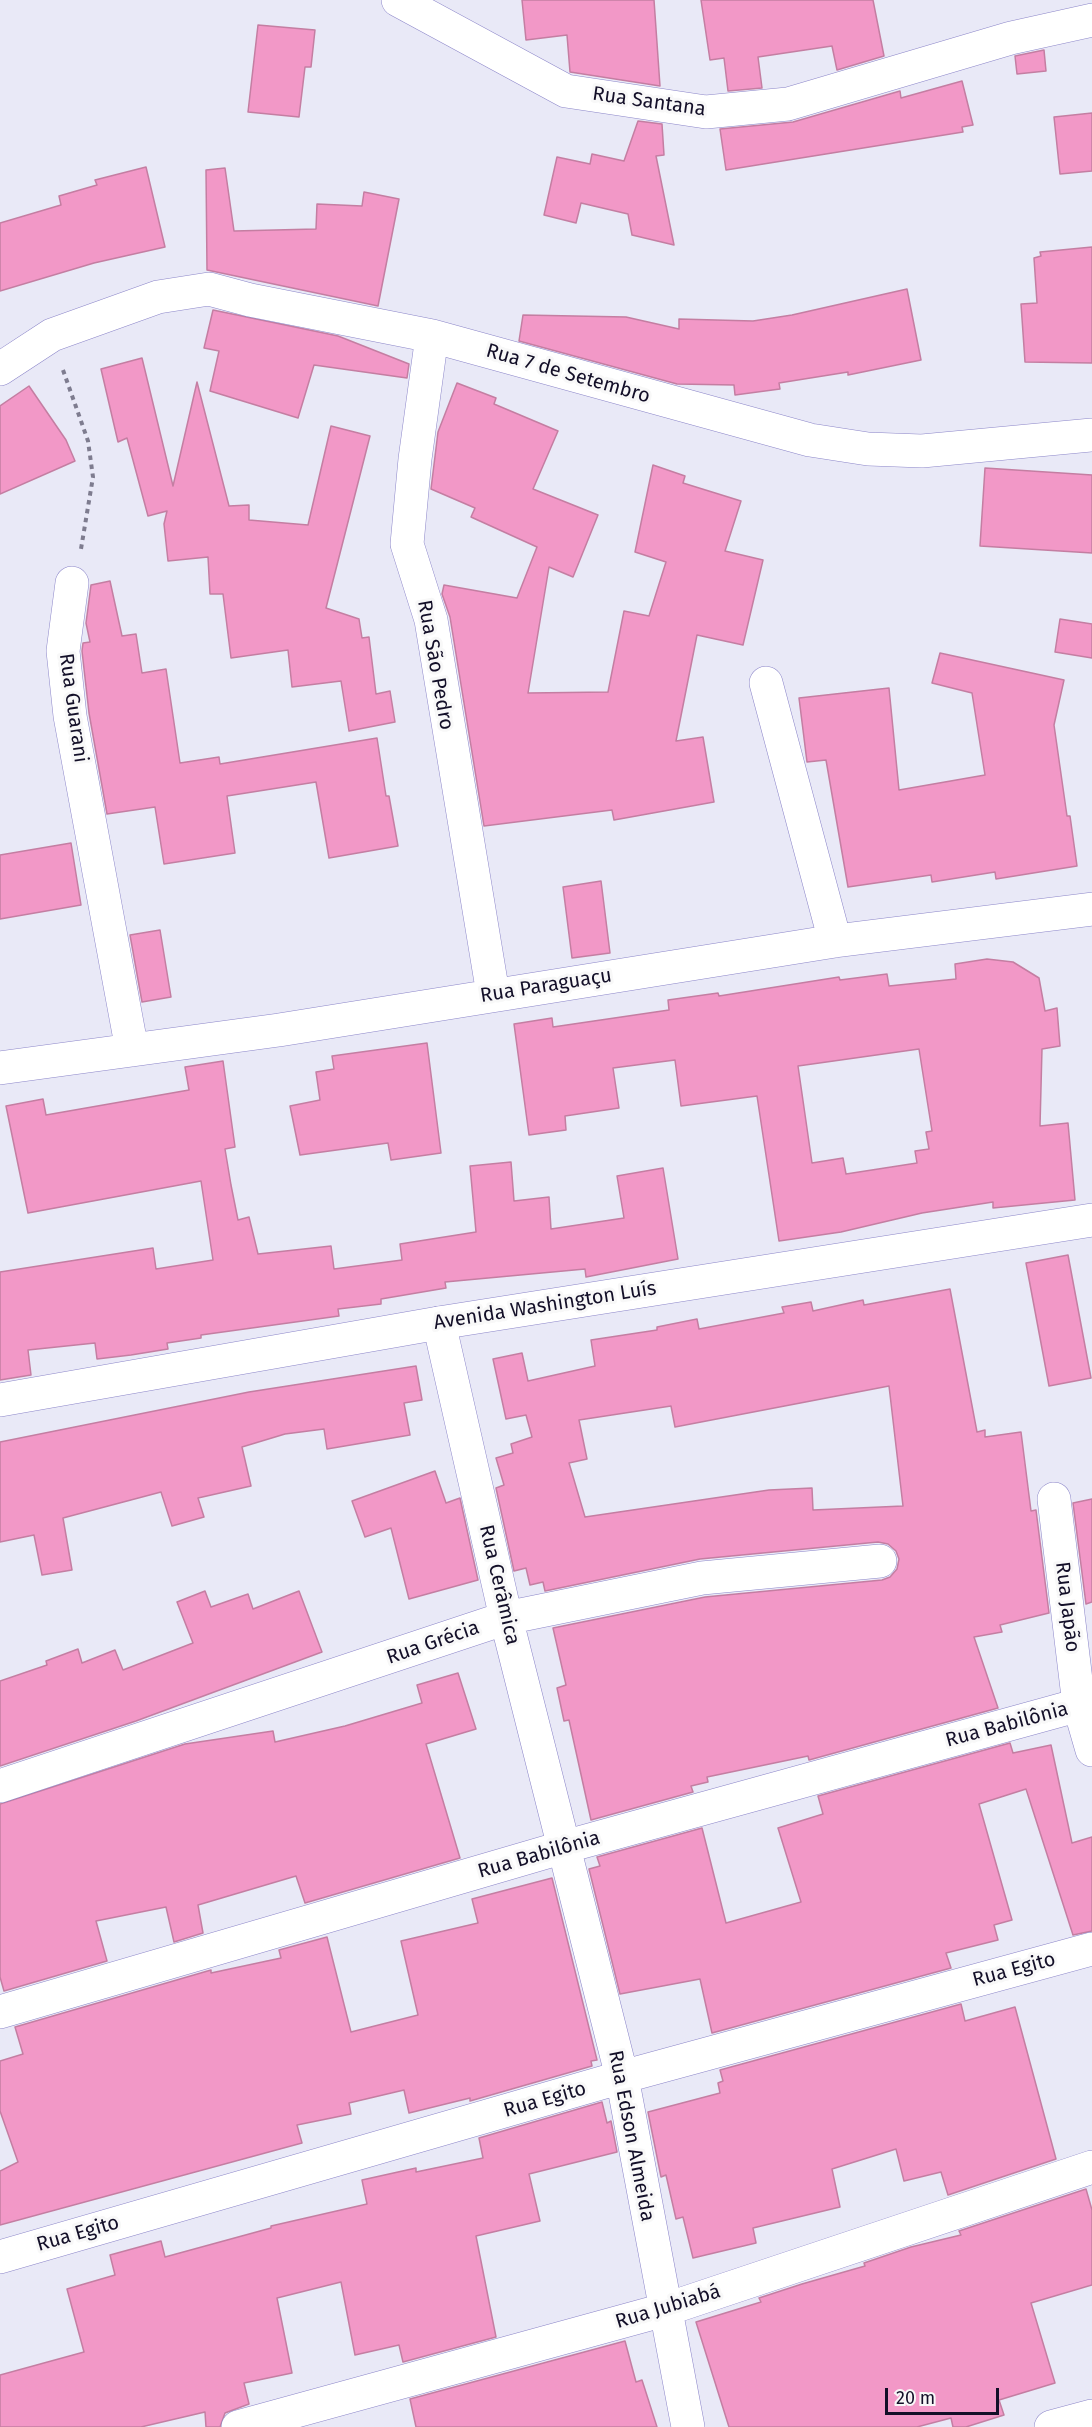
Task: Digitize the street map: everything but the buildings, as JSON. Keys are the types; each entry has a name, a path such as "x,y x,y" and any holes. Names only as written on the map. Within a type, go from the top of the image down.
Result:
{"street":[{"name":"Rua Santana","path":"398,0 566,91 706,112 788,104 1011,38 1092,20"},
{"name":"Rua 7 de Setembro","path":"0,369 52,335 158,297 209,289 250,300 432,336 810,440 868,449 922,452 1092,435"},
{"name":"Rua São Pedro","path":"432,336 415,459 407,544 431,620 493,994"},
{"name":"Rua Guarani","path":"72,583 63,651 70,716 132,1050"},
{"path":"766,683 835,941"},
{"name":"Rua Paraguaçu","path":"0,1068 279,1030 835,941 1092,909"},
{"name":"Avenida Washington Luís","path":"0,1400 439,1323 1092,1220"},
{"name":"Rua Cerâmica","path":"439,1323 506,1618 564,1847"},
{"name":"Rua Japão","path":"1054,1499 1079,1705 1092,1750"},
{"name":"Rua Grécia","path":"0,1786 506,1618 702,1578 880,1561"},
{"name":"Rua Babilônia","path":"0,2012 564,1847 1079,1705"},
{"name":"Rua Edson Almeida","path":"564,1847 622,2078 664,2310 688,2427"},
{"name":"Rua Egito","path":"0,2257 622,2078 1092,1948"},
{"name":"Rua Jubiabá","path":"238,2427 664,2310 1092,2167"},
{"path":"1051,2427 1092,2416"}],"path":[{"path":"52,335 88,441 93,477 89,512 72,583"}]}
